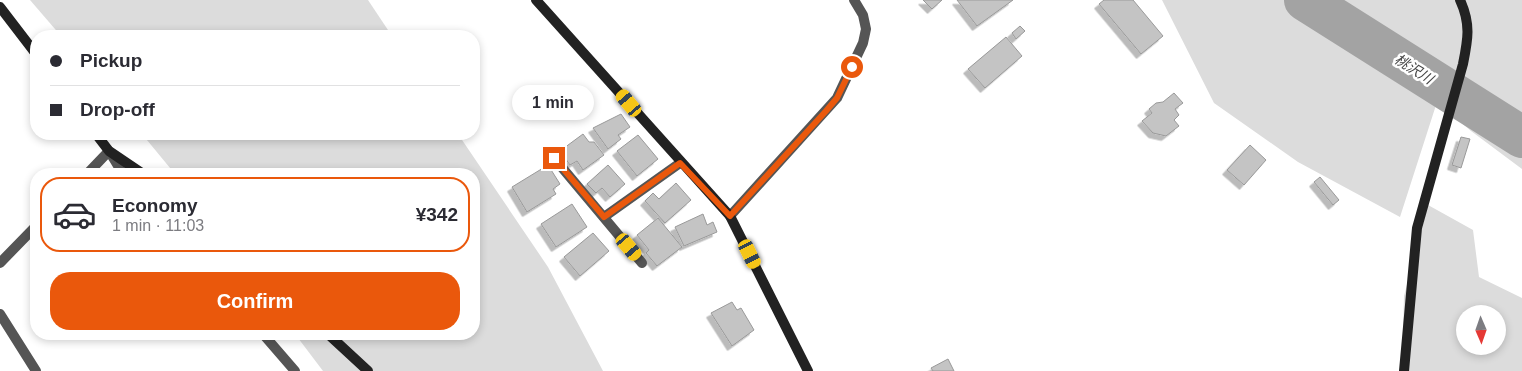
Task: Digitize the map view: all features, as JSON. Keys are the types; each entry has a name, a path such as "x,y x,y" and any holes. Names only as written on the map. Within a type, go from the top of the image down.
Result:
{"street":[{"path":"536,0 566,31 680,163 730,216 808,371"},
{"path":"730,216 837,98 863,43 866,29 863,15 854,0"},
{"path":"1404,371 1417,228 1464,64 1468,36 1468,16 1460,0"},
{"path":"0,7 30,46"},
{"path":"101,140 119,168"},
{"path":"93,168 109,151"},
{"path":"109,151 134,168"},
{"path":"554,158 642,262"},
{"path":"604,217 680,163"},
{"path":"0,263 30,232"},
{"path":"0,314 36,371"},
{"path":"268,340 295,371"},
{"path":"334,340 368,371"}],"shaded area":[{"path":"30,0 368,0 388,30 56,30"},
{"path":"1162,0 1522,0 1522,169 1471,131 1437,102 1400,217 1298,162 1214,103"},
{"path":"147,140 462,140 548,267 603,371 323,371 300,340 480,340 480,168 170,168"},
{"path":"1428,205 1473,230 1479,277 1522,298 1522,371 1402,371 1404,296"}],"building":[{"path":"923,0 942,0 932,9"},
{"path":"957,0 1013,0 977,26"},
{"path":"1104,0 1133,0 1163,36 1141,54 1099,4"},
{"path":"1020,26 1025,31 1016,39 1012,33"},
{"path":"1006,37 1022,56 985,88 968,69"},
{"path":"1174,93 1183,103 1175,109 1179,115 1174,120 1179,126 1166,136 1153,133 1142,121 1152,113 1149,109 1156,103 1163,102"},
{"path":"621,114 630,127 618,135 621,139 608,149 593,128"},
{"path":"583,134 589,142 594,142 604,155 583,170 577,161 570,165 560,151"},
{"path":"638,135 658,159 637,176 617,151"},
{"path":"1461,137 1470,139 1461,168 1452,165"},
{"path":"1250,145 1266,160 1244,185 1227,170"},
{"path":"548,165 560,184 553,189 556,194 527,212 512,187"},
{"path":"608,165 625,184 610,197 602,188 596,193 587,184"},
{"path":"1320,177 1339,200 1333,205 1314,182"},
{"path":"676,183 691,200 665,223 645,201 653,193 659,199"},
{"path":"572,204 587,227 556,247 541,224"},
{"path":"703,214 707,225 713,222 717,232 684,246 675,227"},
{"path":"658,218 682,247 657,266 646,253 649,250 637,235"},
{"path":"593,233 609,251 580,276 564,257"},
{"path":"732,302 737,310 741,308 754,330 732,346 711,313"},
{"path":"948,359 954,371 933,371 931,368"}],"waterway":[{"name":"桃沢川","path":"1305,0 1522,137"}],"route":[{"path":"554,158 604,217 680,163 730,216 803,138 837,98 852,67"}]}
